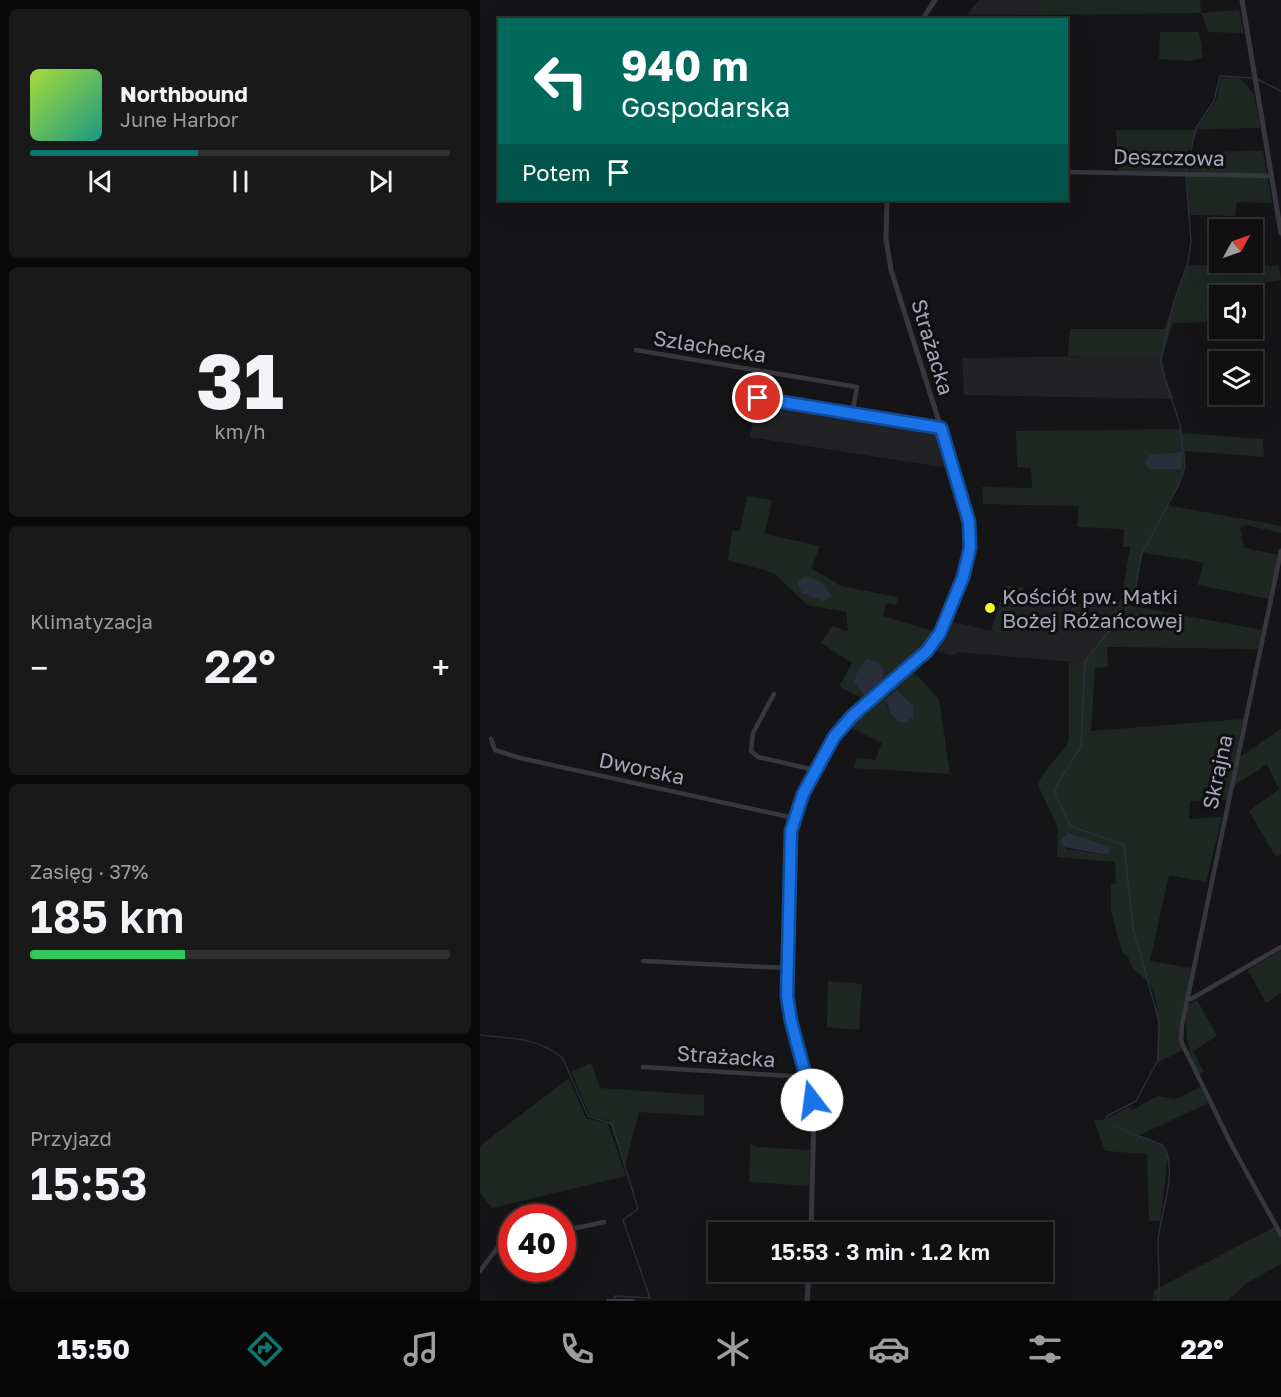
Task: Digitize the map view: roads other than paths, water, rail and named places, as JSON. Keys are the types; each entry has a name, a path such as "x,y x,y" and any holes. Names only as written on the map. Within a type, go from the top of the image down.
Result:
{"street":[{"path":"923,18 935,0"},
{"path":"1242,0 1281,234"},
{"name":"Deszczowa","path":"1068,172 1272,176"},
{"name":"Strażacka","path":"811,1222 815,1130 806,1077 789,1013 787,968 789,853 794,819 815,770 844,724 931,646 940,633 963,577 970,548 969,522 891,270 886,239 887,201"},
{"name":"Szlachecka","path":"636,350 857,387 852,415"},
{"path":"758,398 941,428"},
{"name":"Skrajna","path":"1281,551 1187,999 1181,1041 1230,1142 1281,1235"},
{"path":"774,694 753,733 751,751 758,757 815,770"},
{"name":"Dworska","path":"491,739 495,750 520,758 794,819"},
{"path":"1187,999 1191,999 1281,947"},
{"path":"644,961 787,968"},
{"name":"Strażacka","path":"643,1067 806,1077"},
{"path":"576,1229 604,1222"},
{"path":"480,1271 498,1247"},
{"path":"807,1301 808,1282"},
{"path":"613,1300 633,1301"}],"water":[{"path":"1182,452 1182,469 1150,469 1145,464 1149,455"},
{"path":"805,576 820,581 832,596 823,601 802,593 797,582"},
{"path":"867,658 879,663 884,671 882,680 864,695 854,681 857,672"},
{"path":"896,689 913,705 913,717 904,723 898,722 890,712 886,699"},
{"path":"1067,833 1111,847 1108,855 1063,847 1061,840"}],"waterway":[{"path":"1186,172 1196,128 1214,101 1220,76 1253,78"},
{"path":"1257,79 1281,91"},
{"path":"1158,1301 1158,1245 1169,1181 1168,1156 1163,1145 1115,1127 1105,1120 1107,1116 1136,1101 1158,1060 1159,1021 1133,928 1124,845 1070,826 1054,790 1081,746 1085,661 1128,607 1135,592 1141,555 1179,484 1185,467 1180,425 1160,363 1174,301 1188,263 1191,241 1186,177"},
{"path":"480,1035 524,1040 555,1052 563,1059 588,1116 612,1124 638,1209 623,1220 650,1298 615,1296 615,1299"}],"place":[{"name":"Kościół pw. Matki Bożej Różańcowej","path":"990,608"}]}
